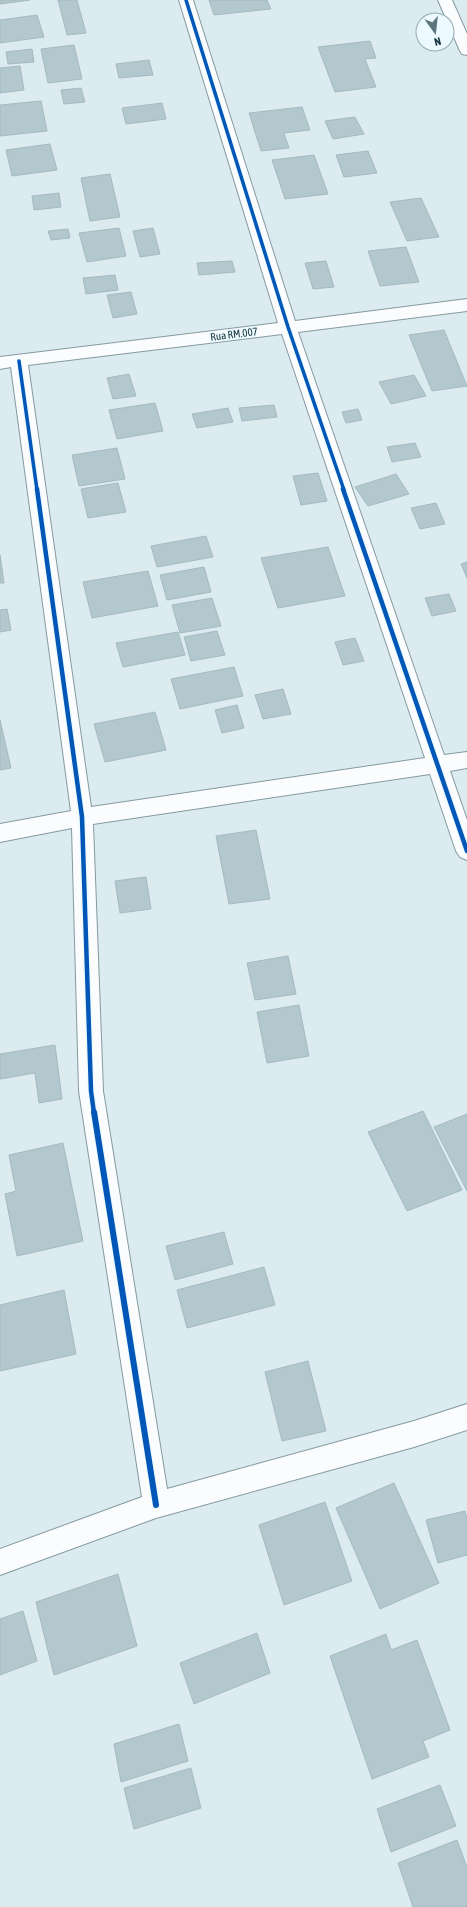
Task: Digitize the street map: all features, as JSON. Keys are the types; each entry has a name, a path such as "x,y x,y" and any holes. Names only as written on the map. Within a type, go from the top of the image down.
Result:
{"street":[{"path":"186,0 288,327 467,851"},
{"path":"445,0 467,51"},
{"name":"Rua RM.007","path":"9,362 467,305"},
{"path":"9,362 82,817 90,1091 156,1505"},
{"path":"0,833 82,817 467,760"},
{"path":"0,1562 156,1505 414,1434 467,1417"}],"building":[{"path":"0,0 30,0 0,4"},
{"path":"58,0 77,0 86,33 67,35"},
{"path":"209,0 267,0 271,9 214,15"},
{"path":"37,15 44,37 0,43 0,20"},
{"path":"370,41 376,58 365,59 376,87 335,92 318,47"},
{"path":"74,45 82,79 48,83 41,49"},
{"path":"32,49 34,62 8,64 6,52"},
{"path":"149,60 153,75 119,78 116,64"},
{"path":"20,66 24,90 0,93 0,68"},
{"path":"81,88 85,102 64,104 61,90"},
{"path":"41,101 47,131 0,136 0,105"},
{"path":"162,103 166,119 126,124 122,108"},
{"path":"302,107 310,130 284,133 289,148 261,151 249,113"},
{"path":"355,117 364,134 333,139 325,121"},
{"path":"50,144 57,170 12,176 6,150"},
{"path":"368,151 377,173 344,177 336,155"},
{"path":"314,155 328,194 285,199 272,160"},
{"path":"110,174 120,217 90,221 81,178"},
{"path":"59,193 61,207 34,210 32,196"},
{"path":"421,198 439,237 407,241 390,202"},
{"path":"119,228 126,256 87,262 79,233"},
{"path":"153,228 160,254 140,257 133,231"},
{"path":"68,229 70,238 51,240 48,231"},
{"path":"406,247 419,282 380,286 368,251"},
{"path":"232,261 235,272 199,275 197,263"},
{"path":"326,261 334,287 313,289 305,263"},
{"path":"115,275 118,290 86,294 83,278"},
{"path":"131,292 137,314 113,318 107,295"},
{"path":"444,330 467,386 432,391 409,335"},
{"path":"129,374 136,396 113,399 107,378"},
{"path":"414,375 426,396 391,404 379,382"},
{"path":"155,403 163,431 117,439 109,410"},
{"path":"274,405 277,417 242,421 239,408"},
{"path":"228,408 233,422 197,428 192,414"},
{"path":"358,409 362,420 346,423 342,412"},
{"path":"415,443 421,457 392,462 387,447"},
{"path":"117,448 125,479 79,486 72,455"},
{"path":"318,473 327,501 301,505 293,476"},
{"path":"396,474 409,494 368,506 355,487"},
{"path":"118,483 126,512 88,518 81,489"},
{"path":"436,503 445,524 420,529 411,508"},
{"path":"206,536 213,557 157,567 151,546"},
{"path":"328,547 345,596 278,608 261,558"},
{"path":"0,555 4,583 0,583"},
{"path":"467,562 467,578 461,564"},
{"path":"204,567 211,592 167,600 160,575"},
{"path":"148,571 158,606 92,618 83,582"},
{"path":"449,594 456,611 432,616 425,598"},
{"path":"212,598 221,626 180,633 172,605"},
{"path":"7,609 11,630 0,632 0,610"},
{"path":"217,631 225,655 191,661 184,637"},
{"path":"178,632 185,655 123,667 116,643"},
{"path":"355,638 364,661 343,665 335,642"},
{"path":"234,667 243,696 180,709 171,679"},
{"path":"283,689 291,714 263,719 255,695"},
{"path":"237,705 244,728 222,733 215,710"},
{"path":"155,712 166,750 105,762 94,724"},
{"path":"0,720 11,768 0,770"},
{"path":"256,830 270,899 229,904 216,836"},
{"path":"146,877 151,909 120,913 115,881"},
{"path":"288,956 296,994 255,1000 247,963"},
{"path":"299,1005 309,1056 267,1063 257,1012"},
{"path":"55,1045 62,1099 39,1103 35,1073 0,1079 0,1054"},
{"path":"423,1111 462,1190 407,1211 368,1132"},
{"path":"467,1114 467,1191 434,1127"},
{"path":"63,1143 83,1241 17,1256 5,1194 16,1191 9,1155"},
{"path":"224,1232 233,1264 175,1280 166,1246"},
{"path":"264,1267 275,1305 187,1328 177,1290"},
{"path":"64,1290 76,1354 0,1371 0,1305"},
{"path":"308,1361 326,1431 282,1441 265,1372"},
{"path":"394,1483 439,1583 380,1609 336,1508"},
{"path":"325,1502 352,1581 284,1605 259,1525"},
{"path":"465,1511 467,1519 467,1555 438,1563 426,1520"},
{"path":"118,1574 137,1646 54,1675 36,1602"},
{"path":"23,1611 37,1661 0,1675 0,1619"},
{"path":"257,1633 270,1673 194,1704 180,1663"},
{"path":"386,1634 391,1650 417,1640 450,1730 423,1741 429,1757 372,1779 330,1656"},
{"path":"179,1724 188,1761 121,1782 114,1744"},
{"path":"191,1768 201,1808 134,1829 124,1788"},
{"path":"440,1785 456,1826 391,1852 377,1809"},
{"path":"457,1840 467,1867 467,1907 413,1907 398,1863"}],"cycle path":[{"path":"186,0 288,327 467,851"},
{"path":"19,361 82,817 91,1091 156,1505"}]}
